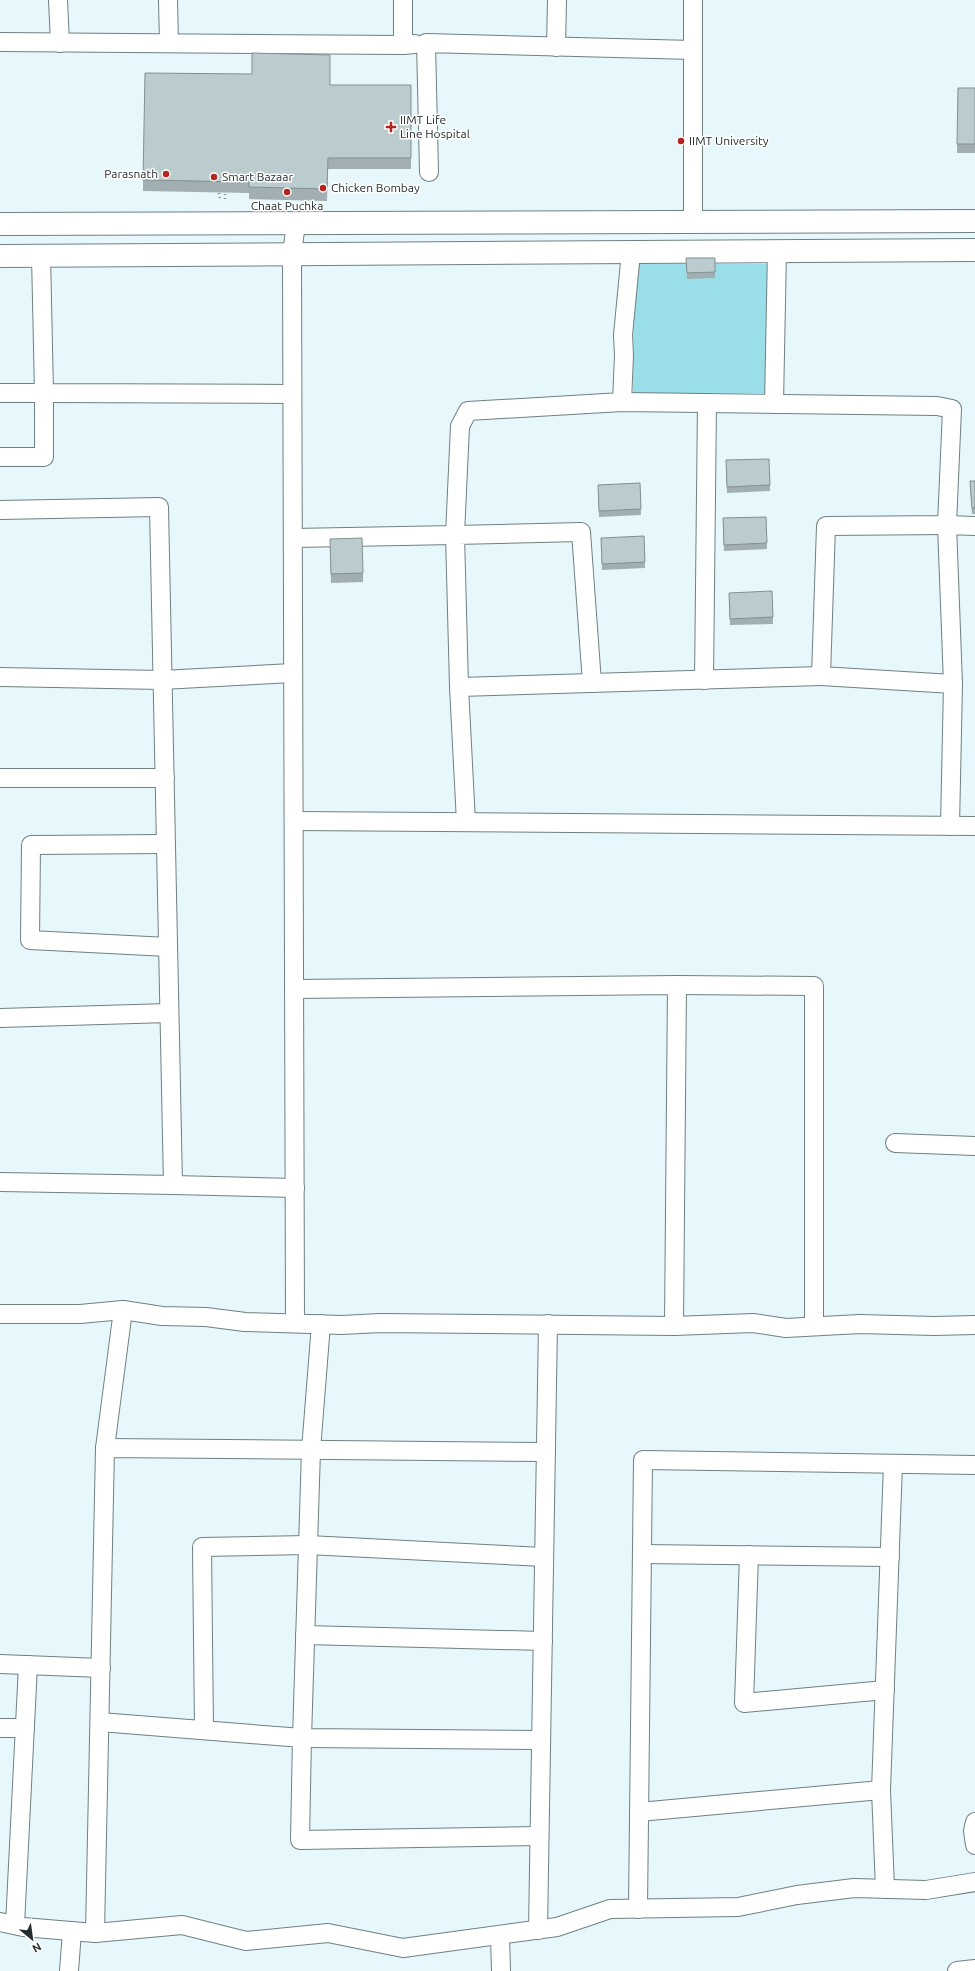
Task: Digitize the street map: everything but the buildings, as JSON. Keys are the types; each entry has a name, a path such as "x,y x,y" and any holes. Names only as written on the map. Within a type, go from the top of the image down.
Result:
{"street":[{"path":"58,0 60,43"},
{"path":"168,0 169,44"},
{"path":"403,0 403,45"},
{"path":"556,47 557,0"},
{"path":"693,0 693,222"},
{"path":"0,42 403,45 426,43 693,50"},
{"path":"426,43 428,172"},
{"path":"0,224 975,221"},
{"path":"295,1323 292,254 296,223"},
{"path":"116,224 117,255"},
{"path":"0,256 975,250"},
{"path":"774,404 777,251"},
{"path":"622,402 624,355 623,335 631,252"},
{"path":"0,457 44,457 44,393 40,256"},
{"path":"0,394 292,394"},
{"path":"466,822 459,687 455,535 460,426 468,411 622,402 937,406 952,409 946,525 953,684 950,826"},
{"path":"704,680 707,403"},
{"path":"0,510 159,507 173,1184"},
{"path":"821,676 826,526 975,526"},
{"path":"293,538 581,532 592,683"},
{"path":"0,677 162,680 293,672"},
{"path":"459,687 821,676 953,684"},
{"path":"0,778 165,778"},
{"path":"294,821 975,826"},
{"path":"166,844 31,845 30,940 168,947"},
{"path":"294,989 677,985 814,986 814,1325"},
{"path":"674,1326 677,985"},
{"path":"0,1018 169,1013"},
{"path":"895,1144 975,1146"},
{"path":"0,1182 173,1184 295,1188"},
{"path":"0,1314 80,1314 123,1310 162,1316 206,1317 246,1322 321,1324 548,1324 674,1326 753,1323 786,1328 814,1325 860,1324 934,1326 975,1325"},
{"path":"95,1933 105,1448 123,1310"},
{"path":"321,1324 311,1450 300,1840 540,1836"},
{"path":"538,1930 548,1324"},
{"path":"105,1448 546,1452"},
{"path":"638,1909 644,1460 975,1465"},
{"path":"884,1889 882,1790 893,1464"},
{"path":"204,1730 202,1547 308,1545 544,1557"},
{"path":"642,1554 890,1557"},
{"path":"749,1555 744,1703 885,1690"},
{"path":"305,1635 543,1641"},
{"path":"0,1664 101,1668"},
{"path":"28,1665 25,1728 8,1924 95,1933 182,1925 246,1940 328,1933 402,1948 500,1936 557,1927 610,1909 738,1907 797,1895 854,1888 926,1890 975,1882"},
{"path":"100,1722 302,1738 541,1740"},
{"path":"0,1728 25,1728"},
{"path":"639,1812 882,1790"},
{"path":"975,1822 973,1831 975,1845"},
{"path":"69,1971 72,1931"},
{"path":"500,1936 501,1971"},
{"path":"957,1971 975,1969"}],"path":[{"path":"220,193 220,199"},
{"path":"225,193 225,198"}],"shaded area":[{"path":"634,264 686,264 687,279 715,264 768,264 767,393 633,393"}],"place":[{"name":"IIMT Life Line Hospital","path":"391,127"},
{"name":"IIMT University","path":"681,141"},
{"name":"Parasnath","path":"166,174"},
{"name":"Smart Bazaar","path":"214,177"},
{"name":"Chicken Bombay","path":"323,188"},
{"name":"Chaat Puchka","path":"287,192"}]}
